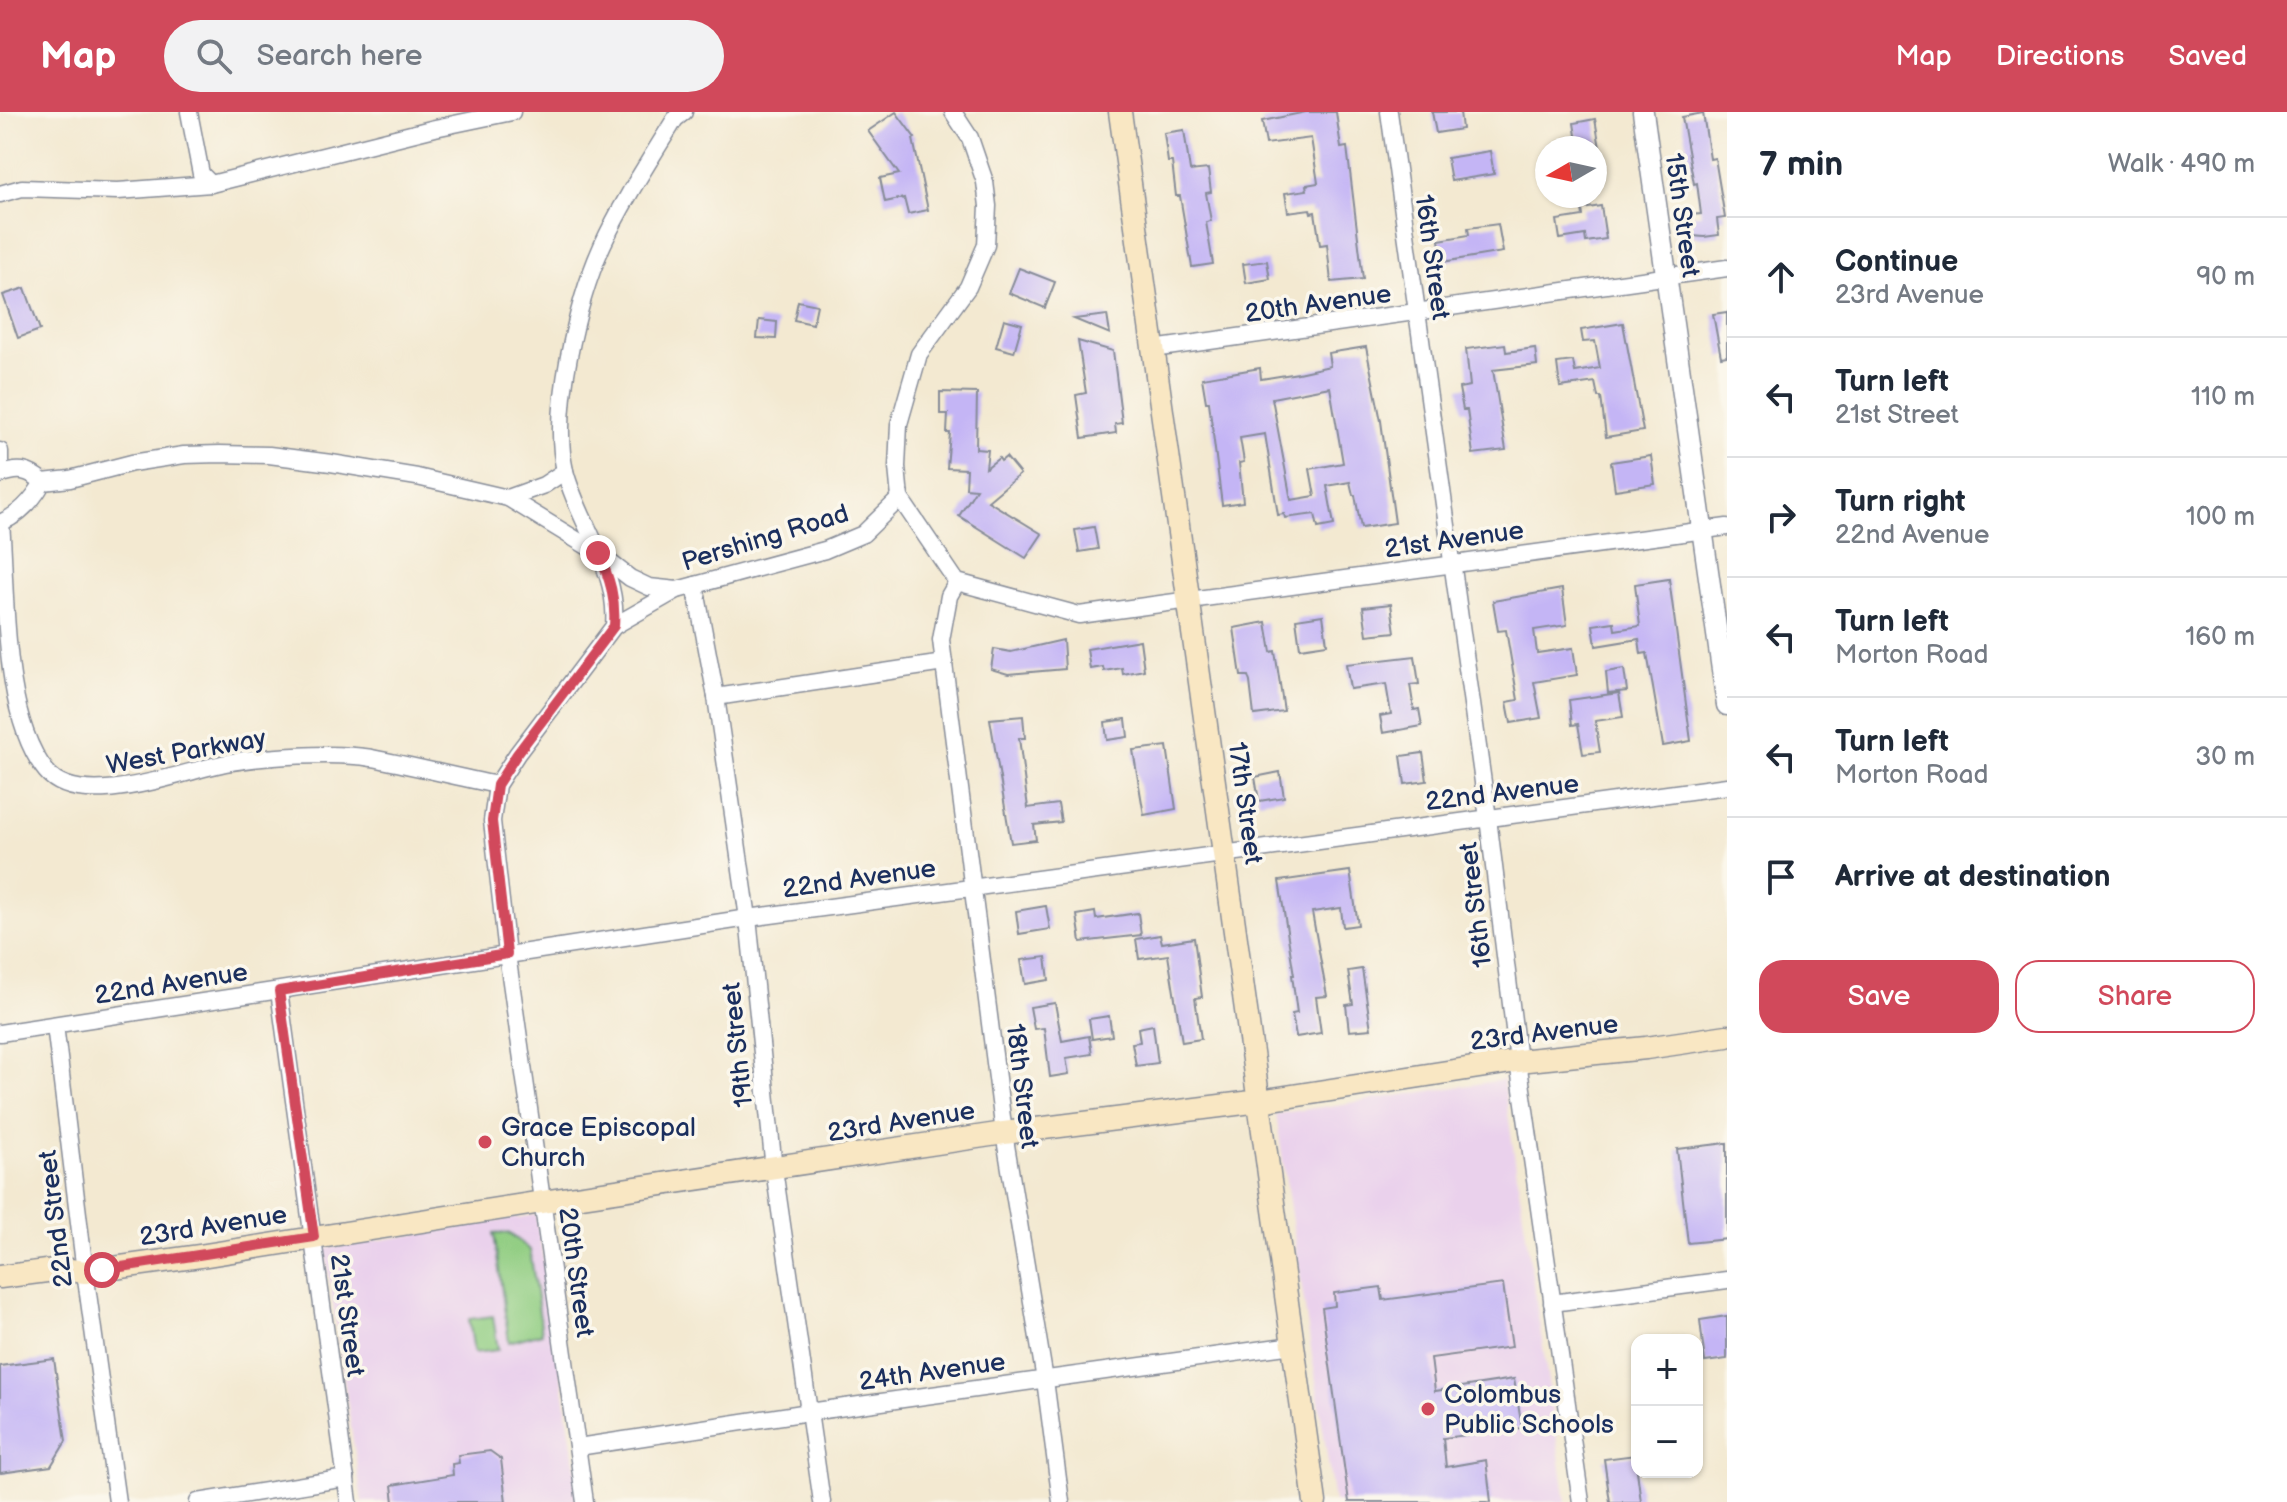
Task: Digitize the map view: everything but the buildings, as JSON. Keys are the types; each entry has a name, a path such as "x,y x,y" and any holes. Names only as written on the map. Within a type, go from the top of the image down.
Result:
{"main road":[{"name":"17th Street","path":"1120,112 1315,1502"},
{"name":"23rd Avenue","path":"0,1277 62,1269 85,1272 1004,1133 1260,1101 1518,1061 1727,1036"},
{"name":"23rd Avenue","path":"0,1292 64,1282 85,1272"}],"street":[{"path":"189,112 201,174 211,184"},
{"path":"0,194 22,188 118,191 211,184 512,112"},
{"name":"16th Street","path":"1389,112 1581,1502"},
{"name":"15th Street","path":"1643,112 1727,705"},
{"path":"956,113 970,138 985,182 988,206 986,245 968,287 919,354 899,424 897,467 900,498 957,582 1079,615 1188,600"},
{"path":"497,785 614,626 611,580 565,471 561,431 563,386 579,316 602,246 676,114"},
{"name":"20th Avenue","path":"1153,349 1727,268"},
{"path":"0,451 0,474"},
{"name":"Pershing Road","path":"0,474 15,469 32,472 43,482 184,455 269,455 417,477 508,498 598,553 630,578 649,587 677,590"},
{"path":"508,498 544,485 565,471"},
{"path":"0,523 29,502 43,482"},
{"name":"Pershing Road","path":"614,626 677,590 825,550 863,534 900,498"},
{"name":"West Parkway","path":"0,523 14,688 28,743 47,774 64,784 102,791 227,763 298,756 370,758 497,785"},
{"name":"21st Avenue","path":"1188,600 1727,527"},
{"name":"18th Street","path":"957,582 949,596 941,640 1004,1133 1045,1380 1061,1502"},
{"name":"19th Street","path":"695,585 716,697 748,918 774,1169 822,1502"},
{"path":"716,697 944,663"},
{"name":"20th Street","path":"497,785 492,837 585,1502"},
{"name":"22nd Avenue","path":"0,1033 748,918 1727,786"},
{"name":"21st Street","path":"279,991 349,1502"},
{"name":"22nd Street","path":"55,1025 117,1502"},
{"path":"1552,1303 1727,1280"},
{"name":"24th Avenue","path":"578,1447 1293,1345"},
{"path":"198,1502 346,1478"}],"shaded area":[{"path":"1503,1080 1566,1502 1334,1502 1276,1114"},
{"path":"536,1215 581,1502 362,1502 325,1249"}],"green space":[{"path":"509,1233 530,1250 542,1333 509,1342 494,1234"},
{"path":"493,1316 498,1350 474,1353 469,1319"}],"place":[{"name":"Grace Episcopal Church","path":"485,1142"},
{"name":"Colombus Public Schools","path":"1428,1409"}],"route":[{"path":"102,1270 314,1237 279,991 507,954 493,852 493,804 497,785 614,626 611,580 598,553"}]}
